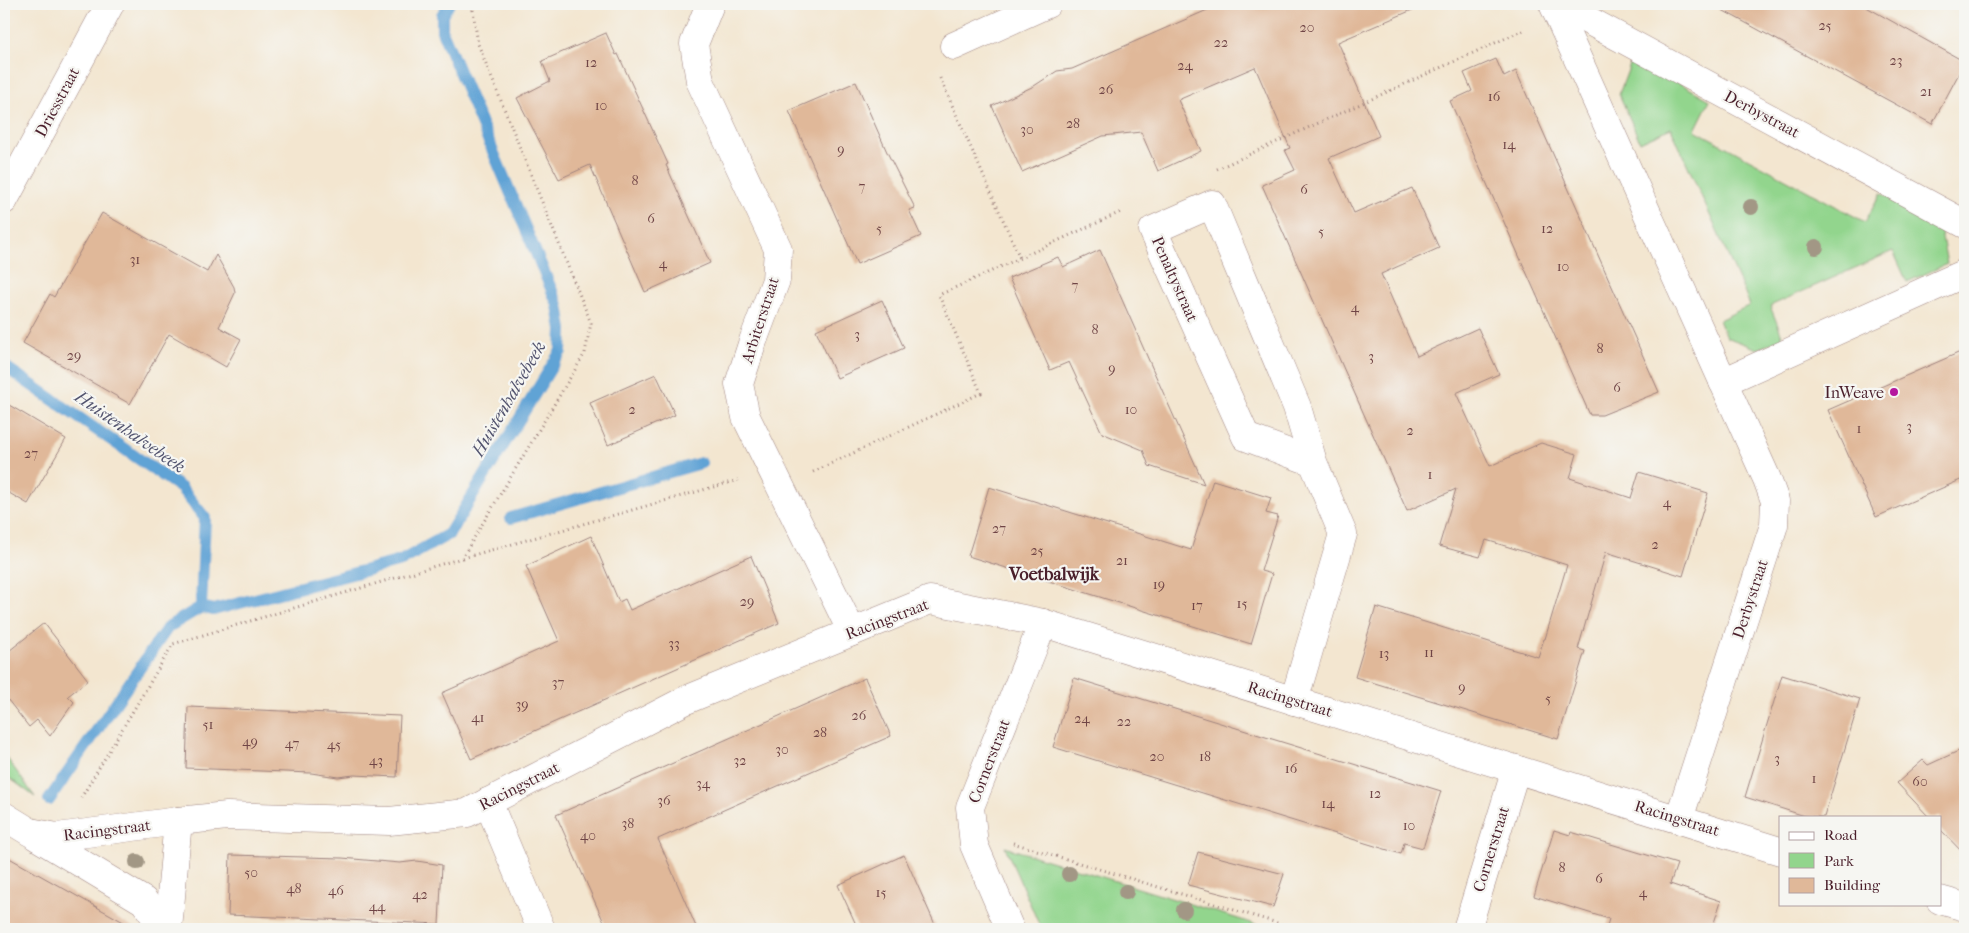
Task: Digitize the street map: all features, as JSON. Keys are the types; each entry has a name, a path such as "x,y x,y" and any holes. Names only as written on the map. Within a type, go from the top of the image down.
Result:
{"street":[{"name":"Driesstraat","path":"4,200 110,4"},
{"name":"Arbiterstraat","path":"710,4 694,44 700,81 778,249 776,280 753,341 740,384 746,417 852,632"},
{"path":"954,46 1047,4"},
{"name":"Derbystraat","path":"1553,4 1724,382 1775,501 1774,525 1679,819"},
{"name":"Derbystraat","path":"1558,4 1965,224"},
{"name":"Penaltystraat","path":"1294,701 1342,534 1313,462 1297,407 1212,204 1153,230 1246,437 1313,462"},
{"path":"1724,382 1965,273"},
{"name":"Racingstraat","path":"4,816 30,832 57,837 228,816 389,821 467,813 686,700 930,600 1043,623 1779,850"},
{"name":"Cornerstraat","path":"1010,929 974,845 970,807 1043,623"},
{"name":"Cornerstraat","path":"1466,929 1516,769"},
{"path":"488,802 541,929"},
{"path":"166,929 178,821"},
{"path":"30,832 144,901 166,929"},
{"path":"1942,901 1965,907"}],"path":[{"path":"462,558 585,353 591,323 478,44 473,10 476,4"},
{"path":"954,46 939,76 1020,258"},
{"path":"57,837 173,644 462,558 772,470"},
{"path":"972,831 1297,929"}],"green space":[{"path":"1633,57 1710,100 1695,130 1865,222 1881,193 1940,226 1947,264 1907,282 1893,251 1770,306 1783,338 1758,349 1726,337 1719,320 1750,305 1671,128 1640,142 1619,94"},
{"path":"4,754 35,797 4,774"},
{"path":"1005,847 1271,929 1041,929"}],"building":[{"path":"1221,4 1426,4 1338,42 1379,136 1329,158 1354,213 1412,188 1439,248 1381,274 1417,356 1478,328 1499,374 1456,393 1490,466 1541,443 1577,454 1570,478 1631,498 1639,472 1708,493 1683,576 1606,552 1578,649 1585,651 1558,739 1355,677 1376,607 1538,657 1567,565 1486,540 1480,557 1439,546 1456,489 1407,511 1262,185 1295,170 1285,150 1290,148 1255,67 1178,100 1201,151 1158,171 1141,132 1103,136 1022,172 992,106 1034,86 1057,71 1072,69"},
{"path":"1711,4 1861,4 1965,62 1932,124"},
{"path":"606,33 616,55 618,54 668,164 666,165 710,263 645,292 590,165 559,179 517,98 550,81 542,61"},
{"path":"1496,59 1504,77 1516,71 1659,392 1602,415 1590,415 1450,101 1472,91 1464,73"},
{"path":"856,82 887,152 915,208 909,210 921,236 857,264 789,111"},
{"path":"102,213 207,272 216,255 234,287 235,293 219,327 241,339 226,367 169,334 130,404 23,343 50,294 54,297"},
{"path":"1100,250 1204,484 1149,466 1143,450 1102,433 1069,362 1050,370 1009,278 1058,257 1063,267"},
{"path":"882,300 904,348 837,378 816,330"},
{"path":"1965,350 1965,478 1876,517 1828,410"},
{"path":"656,374 675,415 608,445 590,403"},
{"path":"4,402 66,439 28,504 4,490"},
{"path":"1213,480 1271,498 1266,513 1278,516 1261,571 1272,574 1251,644 968,556 989,487 1191,550"},
{"path":"591,536 619,602 625,599 630,610 751,556 779,623 471,759 442,693 559,641 526,566"},
{"path":"44,623 88,680 68,696 74,702 50,736 37,720 29,727 4,695 4,655"},
{"path":"1782,675 1860,699 1824,816 1805,816 1745,797"},
{"path":"865,678 891,736 658,839 697,929 607,929 556,815"},
{"path":"1074,678 1441,791 1423,848 1404,843 1401,854 1053,747"},
{"path":"188,707 400,716 397,777 354,775 338,777 311,773 186,768"},
{"path":"1965,748 1965,855 1942,831 1942,816 1928,816 1897,783 1923,760 1928,765"},
{"path":"1554,830 1570,835 1571,832 1677,864 1670,884 1721,901 1712,929 1606,929 1609,919 1534,896"},
{"path":"1198,852 1284,874 1273,907 1188,885"},
{"path":"4,855 84,900 136,929 4,929"},
{"path":"230,855 342,858 400,863 417,861 442,865 439,924 228,915"},
{"path":"904,855 937,929 858,929 838,885"}],"waterway":[{"name":"Huistenhalvebeek","path":"4,366 181,488 205,518 201,607 213,610 401,561 449,534 561,351 562,330 558,305 442,31 442,15 449,4"},
{"name":"Huistenhalvebeek","path":"511,518 701,463"},
{"name":"Huistenhalvebeek","path":"49,800 168,627 201,607"}],"place":[{"name":"InWeave","path":"1894,392"}],"district":[{"name":"Voetbalwijk","path":"1054,574"}]}
